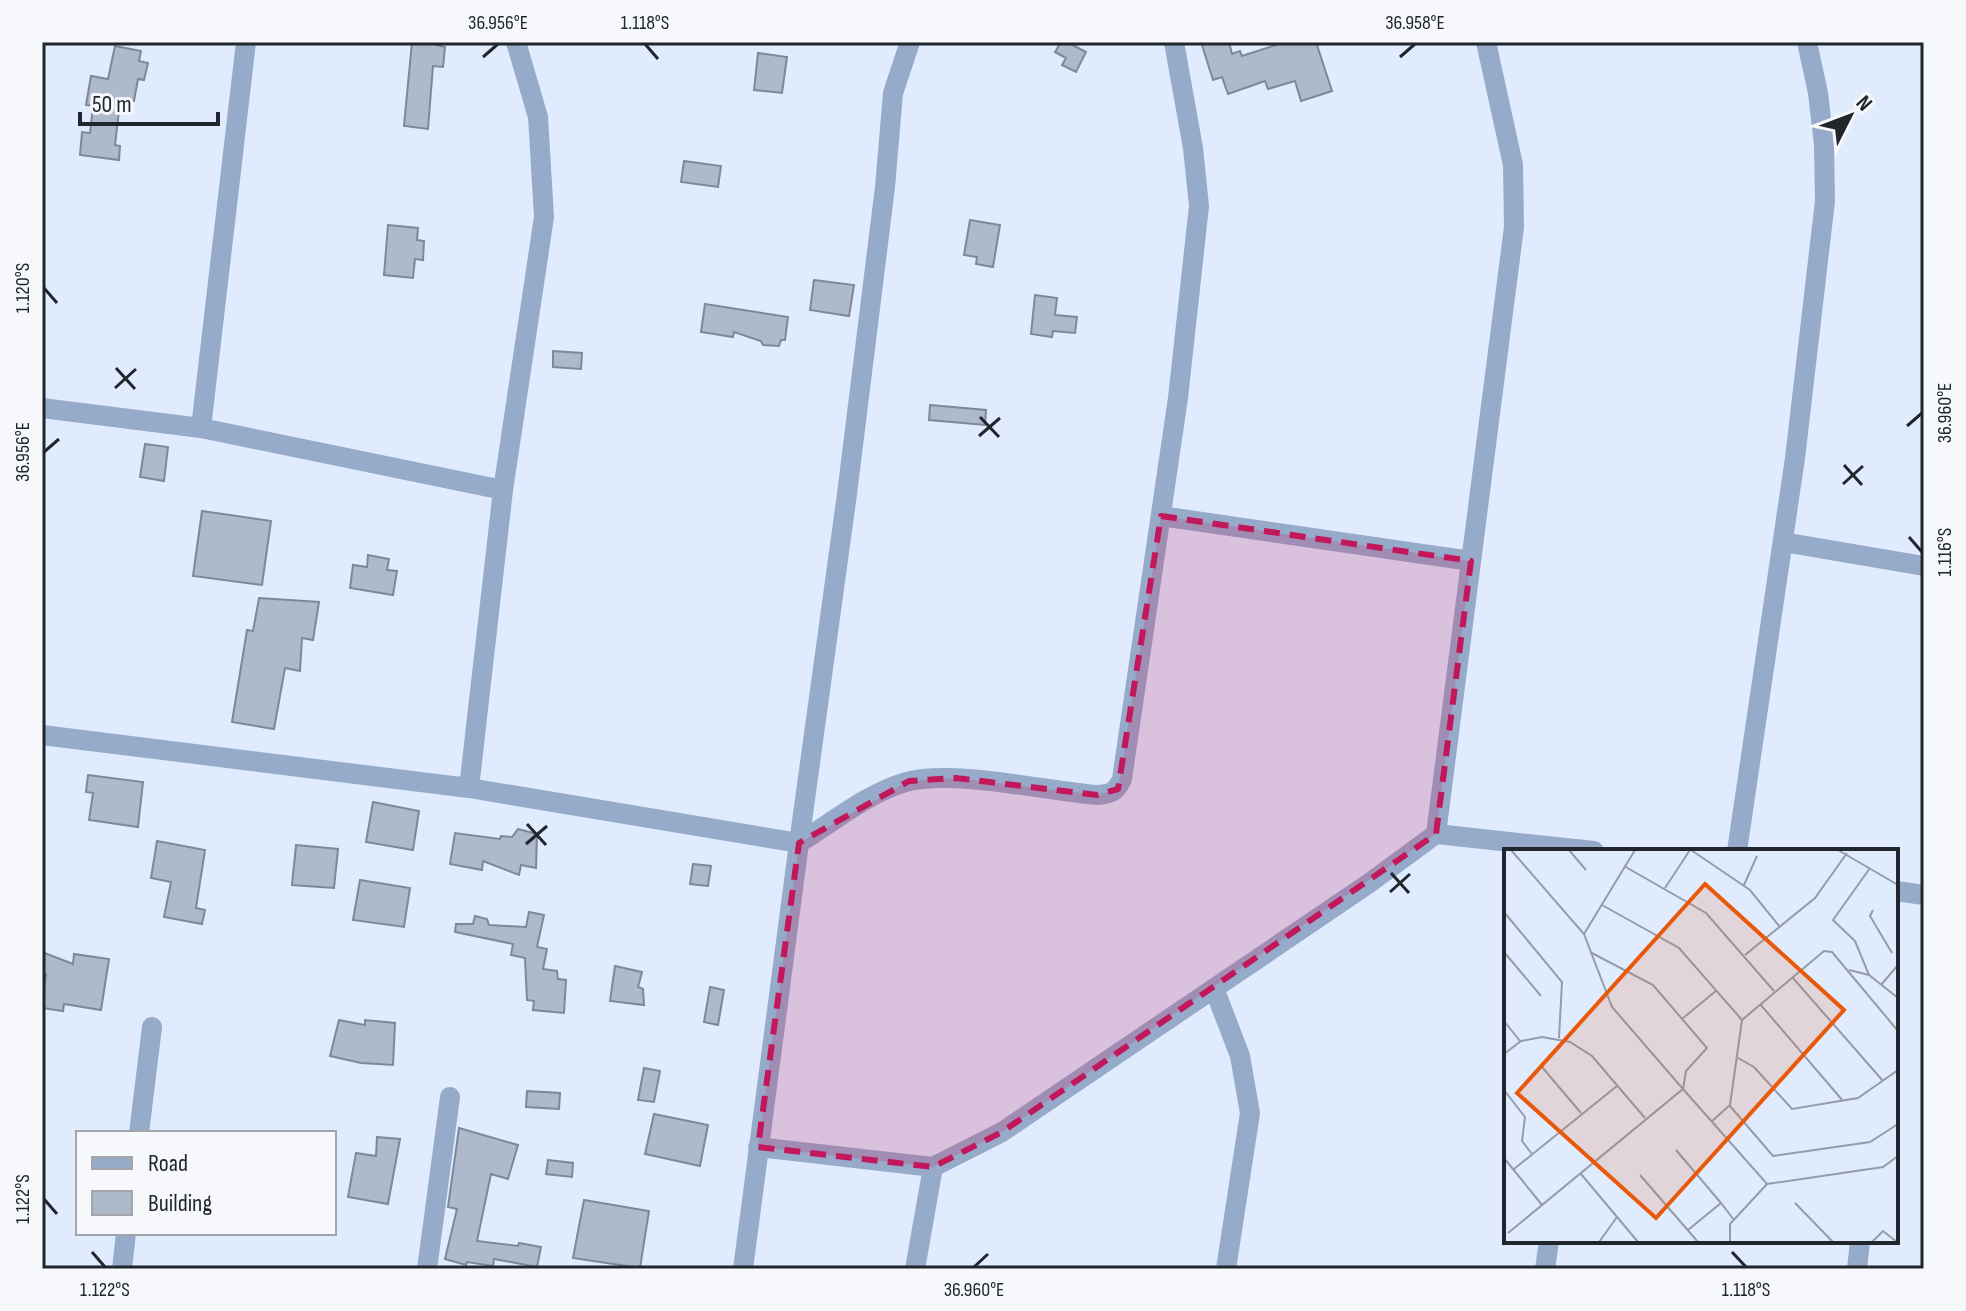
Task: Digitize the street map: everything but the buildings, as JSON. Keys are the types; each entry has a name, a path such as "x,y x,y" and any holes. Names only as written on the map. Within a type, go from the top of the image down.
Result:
{"street":[{"path":"201,428 246,42"},
{"path":"469,788 503,490 544,217 538,117 516,42"},
{"path":"743,1269 847,494 885,187 893,93 910,42"},
{"path":"42,735 469,788 799,843 879,792 909,781 956,778 1110,794 1118,789 1122,779 1178,398 1199,206 1193,148 1174,42"},
{"path":"1436,834 1514,227 1513,165 1486,42"},
{"path":"1737,849 1795,458 1825,201 1824,145 1818,93 1807,42"},
{"path":"42,408 201,428 503,490"},
{"path":"1161,516 1471,561"},
{"path":"1783,542 1924,566"},
{"path":"758,1147 933,1167 1002,1132 1368,884 1436,834 1575,849"},
{"path":"1898,891 1924,895"},
{"path":"1214,988 1240,1056 1250,1113 1226,1269"},
{"path":"139,1131 152,1027"},
{"path":"427,1269 450,1097"},
{"path":"915,1269 933,1167"},
{"path":"122,1269 126,1235"},
{"path":"1545,1269 1549,1243"},
{"path":"1857,1269 1860,1243"}],"highlighted area":[{"path":"1161,516 1471,561 1436,834 1002,1132 933,1167 758,1147 799,843 909,781 956,778 1097,795 1118,789"}]}
